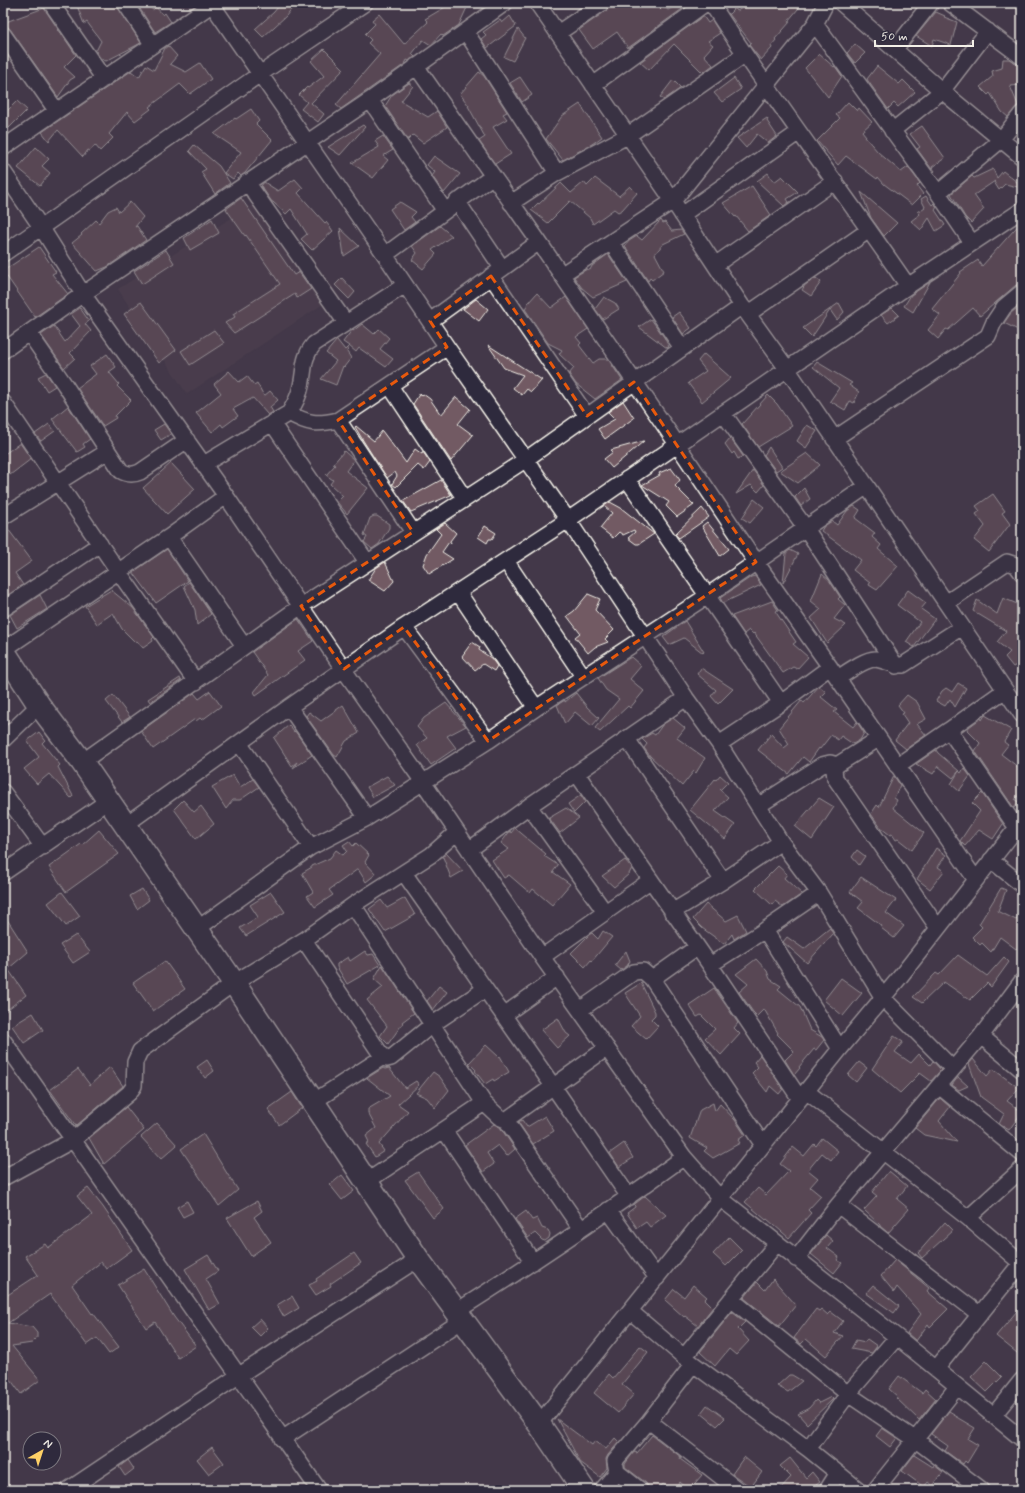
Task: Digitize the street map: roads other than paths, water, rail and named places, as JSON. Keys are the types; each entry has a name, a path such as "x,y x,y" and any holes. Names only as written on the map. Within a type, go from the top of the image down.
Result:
{"street":[{"path":"52,3 104,79"},
{"path":"125,3 153,45"},
{"path":"3,254 364,3"},
{"path":"3,351 83,294 307,141 370,100 505,3"},
{"path":"537,3 627,136 674,201 745,310 788,370 1022,716"},
{"path":"558,33 602,3"},
{"path":"593,85 706,3"},
{"path":"711,3 744,55 870,230 908,286"},
{"path":"561,275 674,201 815,24 826,3"},
{"path":"840,3 942,91 1022,157"},
{"path":"895,50 930,3"},
{"path":"950,3 1022,57"},
{"path":"3,148 56,110 213,4 447,347 568,520 686,698 719,744 781,842 819,893 883,998 953,1069"},
{"path":"815,24 938,193 972,243"},
{"path":"892,131 942,91 988,31"},
{"path":"466,32 556,173"},
{"path":"3,34 56,110"},
{"path":"511,203 556,173 627,136 744,55"},
{"path":"416,66 539,242 756,562 976,880"},
{"path":"370,100 445,211"},
{"path":"938,193 1001,140 1022,113"},
{"path":"682,215 799,132"},
{"path":"3,171 41,227 83,294 204,464 542,957 684,1157 720,1198 897,1337 1022,1439"},
{"path":"385,255 493,176"},
{"path":"715,265 834,181"},
{"path":"247,182 346,323"},
{"path":"457,201 496,272 587,416"},
{"path":"125,825 289,707 404,627 568,520 908,286 1022,210"},
{"path":"82,762 301,606 525,460 682,348 745,310 870,230"},
{"path":"430,320 539,242"},
{"path":"611,242 682,348"},
{"path":"204,464 289,413 296,403 299,395 304,363 308,351 314,344 405,285"},
{"path":"834,439 988,336 994,322 1004,307 1022,292"},
{"path":"28,333 122,471 129,474 140,472 187,440"},
{"path":"289,413 303,421 311,423 324,423 338,420 447,347"},
{"path":"390,386 466,499"},
{"path":"3,402 118,572 196,682"},
{"path":"723,413 805,527 896,666"},
{"path":"338,420 413,532"},
{"path":"272,424 367,562"},
{"path":"4,516 108,451"},
{"path":"627,479 781,703"},
{"path":"197,929 311,847 367,818 488,741 583,676 707,596 866,486"},
{"path":"226,496 169,537 3,650 234,983 418,1259 539,1424 584,1490"},
{"path":"169,537 244,646"},
{"path":"3,609 100,544"},
{"path":"506,561 583,676"},
{"path":"946,603 1007,562 1016,565 1022,573"},
{"path":"458,592 536,708"},
{"path":"404,627 488,741"},
{"path":"719,744 781,703 834,673 869,660 881,661 896,666 903,665 962,627"},
{"path":"897,766 1004,690"},
{"path":"469,850 529,806 686,698"},
{"path":"3,740 40,705"},
{"path":"289,707 367,818"},
{"path":"539,1424 840,1049 883,998 1019,825 949,730"},
{"path":"627,739 723,881"},
{"path":"878,739 836,765 834,770 835,778 938,928"},
{"path":"239,743 311,847"},
{"path":"758,806 822,765 830,763 836,765"},
{"path":"577,774 672,912 803,1095 883,1153 968,1218 1021,1263 936,1369"},
{"path":"3,792 43,847"},
{"path":"3,873 108,801"},
{"path":"529,806 605,912"},
{"path":"3,1178 72,1140 129,1093 134,1086 135,1062 140,1051 234,983 304,940 353,904 404,873 430,855 457,832"},
{"path":"672,912 723,881 781,842"},
{"path":"991,860 1022,885"},
{"path":"404,873 629,1197"},
{"path":"542,957 651,880"},
{"path":"710,965 819,893"},
{"path":"353,904 484,1103 499,1117 506,1120 581,1229"},
{"path":"765,930 840,1049"},
{"path":"304,940 383,1057 387,1059 391,1058 433,1024 485,989"},
{"path":"652,979 697,947"},
{"path":"580,1010 634,972 643,971 652,979 763,1145"},
{"path":"504,1015 557,977"},
{"path":"796,1259 838,1205 940,1086 1020,987"},
{"path":"981,1036 1022,1070"},
{"path":"3,1040 319,1490"},
{"path":"506,1120 607,1048"},
{"path":"313,1102 383,1057"},
{"path":"940,1086 1022,1154"},
{"path":"366,1182 484,1103"},
{"path":"444,1130 533,1262"},
{"path":"282,1438 460,1316 533,1262 629,1197 684,1157"},
{"path":"968,1218 1022,1169"},
{"path":"838,1205 979,1314"},
{"path":"608,1210 657,1278"},
{"path":"640,1490 617,1472 615,1461 649,1421 688,1360 731,1299 777,1244"},
{"path":"68,1490 238,1376 418,1259"},
{"path":"731,1299 848,1394 916,1440 982,1490"},
{"path":"630,1311 688,1360 808,1449 859,1490"},
{"path":"808,1449 848,1394 897,1337"},
{"path":"993,1416 1022,1380"},
{"path":"875,1490 957,1387"},
{"path":"649,1421 738,1490"},
{"path":"602,1490 617,1472"},
{"path":"827,1490 838,1473"}]}
